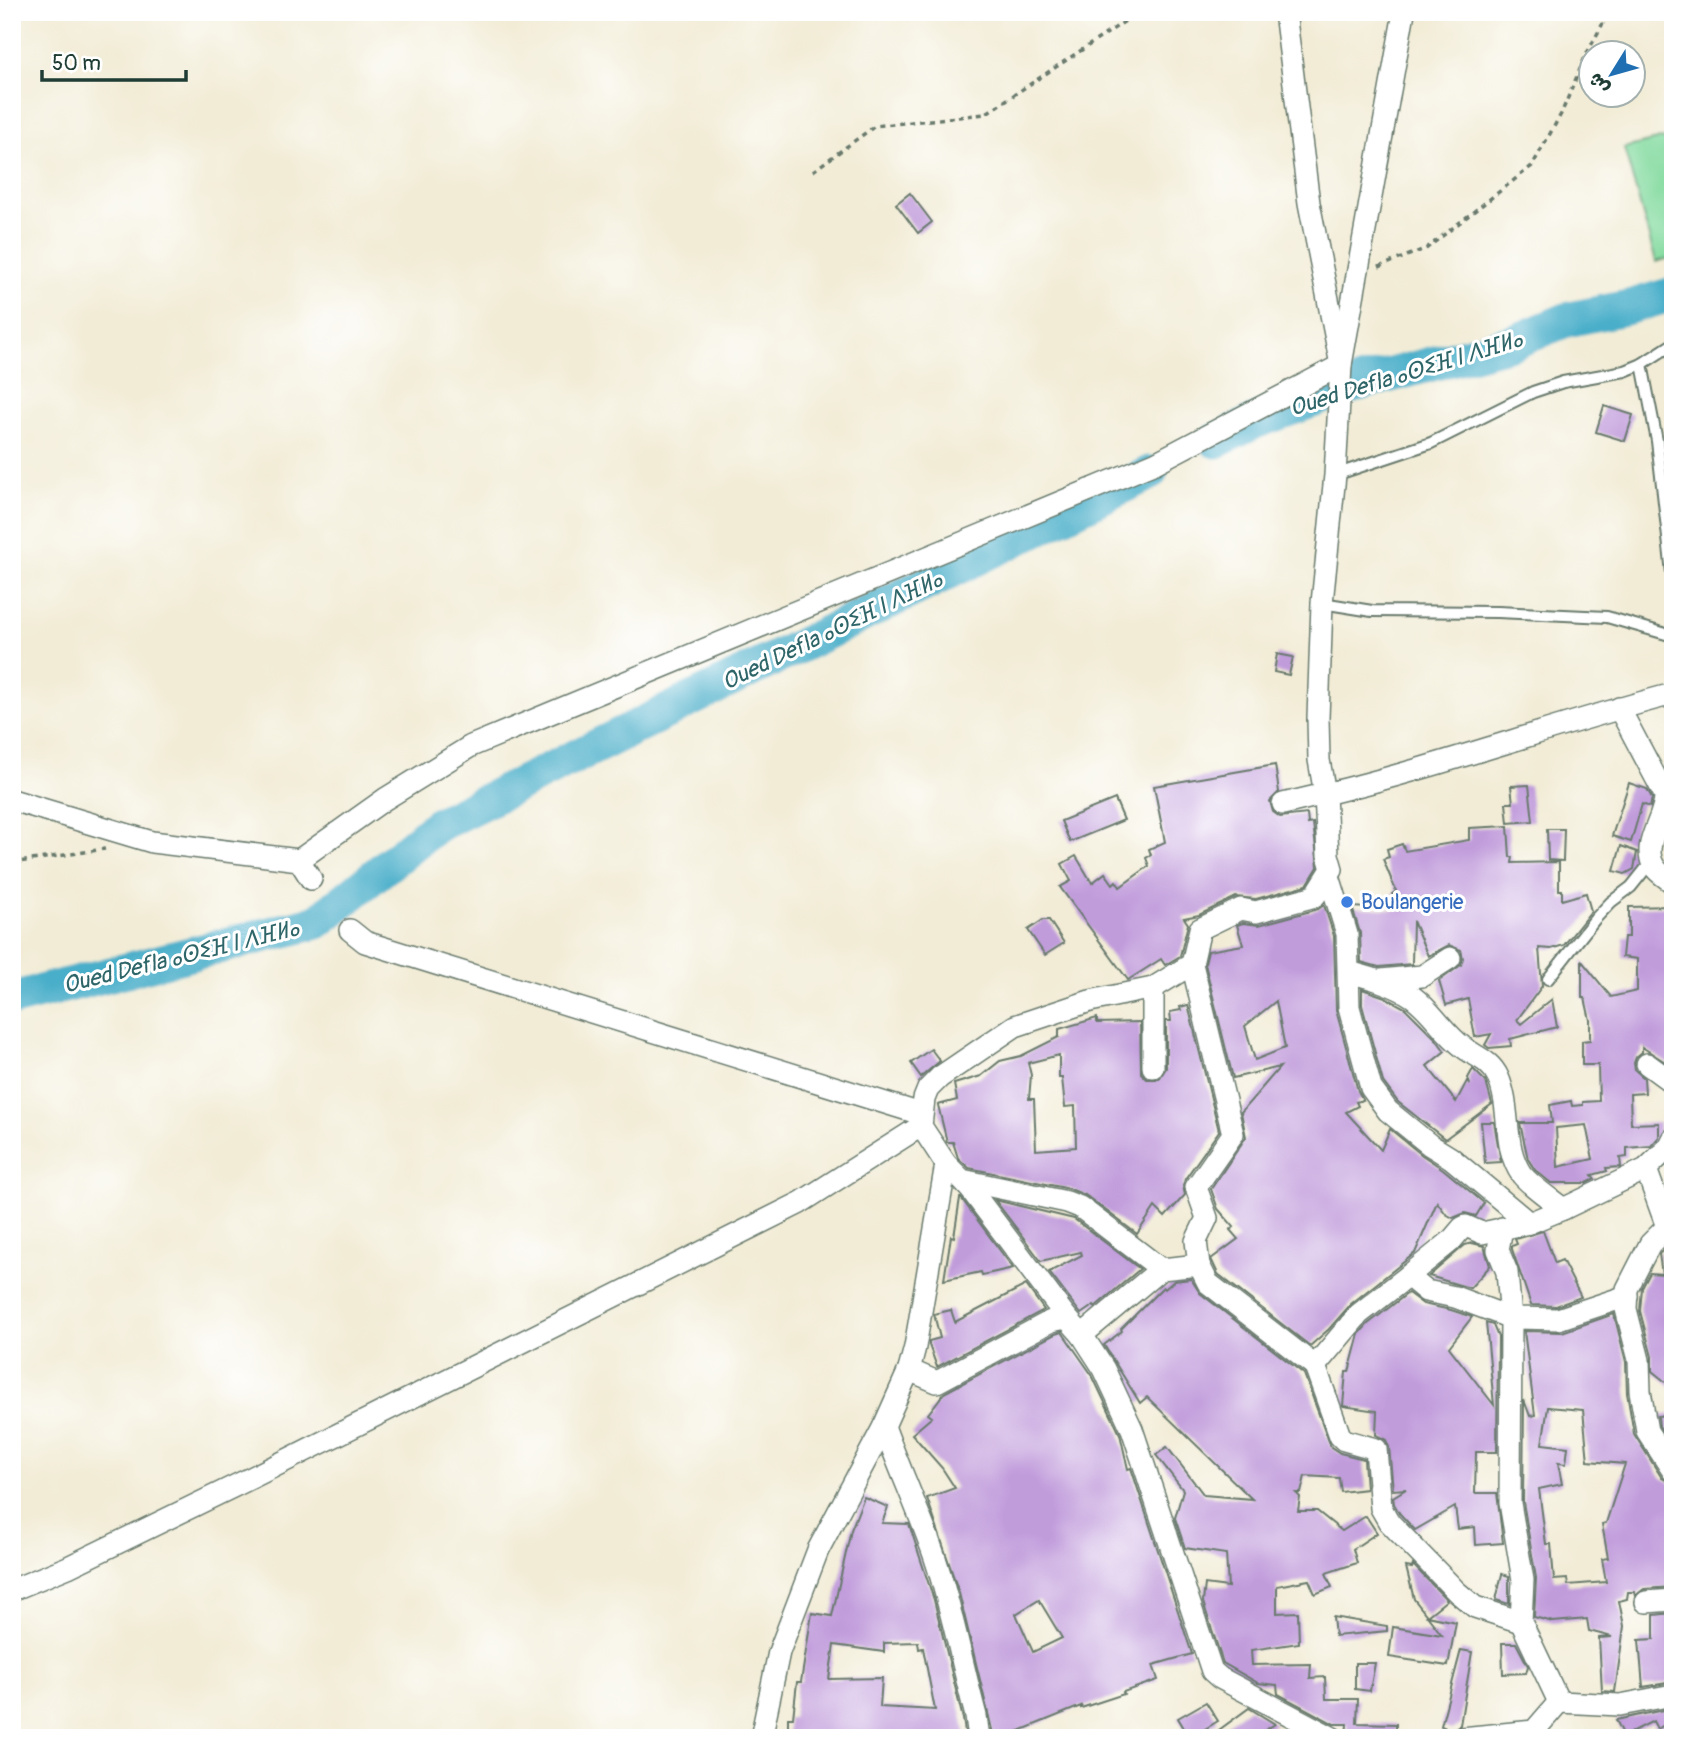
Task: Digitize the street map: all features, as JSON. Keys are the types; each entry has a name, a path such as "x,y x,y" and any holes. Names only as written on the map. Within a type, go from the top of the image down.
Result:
{"street":[{"path":"1285,12 1309,203 1341,365"},
{"path":"1404,12 1341,365 1335,469 1322,603 1319,750 1325,794 1328,855 1332,869 1315,895 1256,912 1241,909 1200,929 1192,964 1233,1134 1196,1187 1207,1219 1196,1241 1199,1265 1208,1283 1315,1366 1340,1436 1344,1440 1376,1449 1381,1508 1389,1521 1457,1592 1475,1606 1521,1622"},
{"path":"1324,281 1357,275"},
{"path":"12,800 152,842 299,860 385,799 471,746 1155,463 1341,365"},
{"path":"1283,804 1461,758 1619,708 1673,694"},
{"path":"1619,708 1665,795 1665,803 1650,846 1651,862 1658,872 1673,883"},
{"path":"299,860 311,879"},
{"path":"1329,876 1347,934 1349,1007 1371,1088 1388,1111 1430,1146 1451,1158 1529,1223"},
{"path":"350,930 365,942 921,1120"},
{"path":"1380,980 1422,976 1450,958"},
{"path":"1192,964 1153,988 1090,1001 1015,1026 940,1077 928,1089 921,1120 946,1164 971,1190 1082,1335 1104,1369 1132,1429 1212,1671 1220,1678 1333,1738"},
{"path":"1349,972 1380,980 1414,998 1463,1047 1486,1060 1497,1075 1503,1093 1511,1152 1516,1164 1524,1177 1563,1209"},
{"path":"1153,988 1153,1067"},
{"path":"1647,1064 1673,1083"},
{"path":"12,1590 68,1567 239,1484 800,1203 921,1120"},
{"path":"1315,1366 1359,1314 1451,1241 1462,1228 1466,1226 1482,1233 1529,1223 1563,1209 1646,1169 1669,1147 1673,1139"},
{"path":"761,1738 779,1653 818,1550 884,1426 909,1370 946,1164"},
{"path":"1646,1169 1670,1228 1650,1244 1627,1289 1626,1309 1639,1360 1640,1391 1647,1431 1673,1471"},
{"path":"962,1180 1080,1207 1161,1269"},
{"path":"1502,1228 1498,1250 1507,1272 1511,1318 1510,1503 1523,1580 1521,1622 1559,1702"},
{"path":"1082,1335 1161,1269 1199,1265"},
{"path":"1408,1276 1426,1291 1455,1297 1511,1318 1558,1319 1627,1296"},
{"path":"909,1370 937,1382 1051,1321 1067,1318"},
{"path":"884,1426 936,1561 979,1738"},
{"path":"1646,1602 1673,1600"},
{"path":"1559,1702 1620,1705 1673,1695"},
{"path":"1461,1738 1534,1731 1559,1702"}],"lane":[{"path":"1335,469 1431,443 1532,392 1563,382 1625,371 1642,364 1673,344"},
{"path":"1642,364 1657,441 1673,582"},
{"path":"1322,603 1372,611 1498,612 1607,617 1673,636"},
{"path":"1548,979 1595,919 1631,887 1651,862"}],"path":[{"path":"813,171 875,126 985,114 1139,12"},
{"path":"1357,275 1427,248 1532,166 1561,114 1586,55 1609,12"},
{"path":"12,863 114,848"}],"green space":[{"path":"1673,136 1673,257 1656,262 1624,148"}],"building":[{"path":"910,193 932,222 918,233 896,204"},
{"path":"1604,406 1633,415 1625,441 1596,432"},
{"path":"1277,654 1293,657 1289,675 1274,672"},
{"path":"1275,765 1279,792 1270,801 1273,812 1280,817 1307,814 1308,824 1313,823 1318,867 1307,885 1256,899 1236,897 1199,915 1184,918 1188,924 1180,956 1165,965 1161,959 1128,980 1060,887 1071,881 1062,864 1076,856 1092,883 1105,873 1113,884 1116,881 1120,887 1149,866 1146,858 1151,855 1149,849 1165,842 1154,786"},
{"path":"1629,783 1647,789 1652,798 1650,807 1642,804 1631,842 1612,836"},
{"path":"1529,785 1533,821 1508,823 1506,803 1513,803 1511,786"},
{"path":"1115,799 1124,820 1070,842 1061,821"},
{"path":"1508,826 1512,863 1559,862 1559,890 1562,890 1562,900 1586,893 1591,911 1564,945 1551,949 1539,948 1542,986 1517,1020 1521,1024 1552,999 1557,1027 1510,1039 1511,1046 1489,1048 1485,1045 1491,1034 1475,1037 1468,999 1446,1005 1439,981 1461,965 1461,950 1449,945 1428,956 1413,921 1412,964 1379,967 1361,962 1360,933 1352,907 1402,910 1392,894 1396,891 1383,859 1389,857 1387,849 1402,844 1405,851 1469,840 1469,828"},
{"path":"1547,829 1564,829 1563,861 1548,860"},
{"path":"1621,846 1637,852 1634,869 1625,874 1614,871"},
{"path":"1324,905 1334,936 1336,1010 1358,1091 1363,1100 1356,1102 1358,1106 1346,1112 1381,1150 1390,1129 1484,1203 1476,1216 1465,1213 1453,1218 1446,1214 1437,1202 1415,1253 1351,1304 1310,1346 1218,1274 1211,1259 1238,1239 1230,1230 1234,1227 1218,1209 1211,1189 1246,1137 1241,1112 1280,1067 1233,1078 1205,964 1208,951 1243,945 1237,925 1259,925","holes":["1276,1001 1285,1048 1255,1060 1245,1026"]},
{"path":"1673,906 1673,1067 1642,1047 1642,1052 1634,1063 1635,1070 1644,1078 1645,1093 1630,1094 1631,1124 1659,1123 1659,1137 1651,1146 1627,1148 1627,1157 1620,1158 1621,1167 1606,1168 1607,1171 1592,1175 1595,1179 1587,1183 1551,1183 1535,1170 1528,1159 1520,1123 1552,1123 1550,1105 1571,1101 1572,1106 1599,1101 1598,1065 1582,1065 1582,1041 1590,1040 1590,1020 1585,998 1582,998 1582,961 1611,997 1637,991 1637,959 1622,957 1624,937 1629,937 1629,907","holes":["1586,1125 1593,1159 1558,1167 1556,1128"]},
{"path":"1043,920 1049,920 1064,943 1045,955 1028,930"},
{"path":"1362,989 1405,1008 1435,1038 1445,1051 1427,1066 1456,1102 1467,1081 1470,1085 1468,1078 1473,1069 1486,1082 1492,1104 1445,1139 1398,1102 1383,1082 1362,1005"},
{"path":"1188,1005 1219,1131 1185,1179 1185,1195 1165,1217 1155,1207 1137,1234 1085,1195 1070,1189 969,1168 958,1158 953,1142 947,1142 938,1105 957,1100 954,1084 981,1076 1000,1061 1021,1056 1059,1037 1059,1029 1097,1018 1097,1023 1140,1022 1141,1073 1147,1079 1159,1079 1166,1068 1166,1021 1171,1021 1170,1012 1181,1010 1180,1007","holes":["1059,1055 1059,1078 1062,1078 1065,1107 1075,1106 1076,1147 1036,1150 1034,1099 1029,1099 1031,1075 1028,1063"]},
{"path":"931,1049 940,1061 921,1077 911,1063"},
{"path":"1481,1122 1494,1122 1501,1162 1485,1163"},
{"path":"961,1198 1013,1268 944,1280"},
{"path":"995,1200 1074,1219 1140,1269 1095,1307 1094,1305 1081,1314 1049,1272 1082,1255 1081,1252 1041,1261"},
{"path":"1543,1231 1555,1263 1562,1260 1581,1297 1556,1306 1531,1305 1512,1246 1517,1244 1515,1239"},
{"path":"1673,1241 1673,1388 1652,1371 1652,1357 1640,1311 1642,1288 1650,1273 1662,1274 1659,1254"},
{"path":"1472,1243 1484,1246 1490,1266 1470,1288 1429,1276 1465,1245"},
{"path":"1191,1279 1200,1293 1304,1374 1331,1447 1340,1453 1364,1459 1366,1489 1341,1492 1339,1478 1305,1476 1301,1493 1296,1493 1300,1497 1298,1511 1317,1511 1342,1531 1366,1516 1377,1533 1353,1549 1357,1563 1326,1573 1332,1587 1315,1594 1309,1580 1277,1586 1277,1613 1298,1612 1299,1643 1251,1650 1252,1665 1311,1664 1310,1678 1325,1677 1326,1699 1358,1699 1357,1723 1396,1724 1396,1738 1346,1738 1347,1724 1334,1724 1278,1694 1277,1685 1258,1683 1223,1663 1203,1602 1205,1584 1228,1587 1226,1554 1185,1548 1175,1518 1183,1490 1156,1455 1167,1447 1204,1495 1252,1499 1147,1397 1140,1403 1104,1345 1122,1331 1163,1287 1165,1289 1174,1281"},
{"path":"1026,1285 1044,1310 937,1367 929,1345 929,1341 940,1338 934,1314 951,1310 955,1322"},
{"path":"1408,1293 1423,1304 1472,1317 1449,1347 1494,1405 1486,1323 1493,1325 1498,1337 1497,1452 1476,1452 1475,1493 1497,1493 1503,1543 1476,1545 1475,1527 1458,1529 1455,1507 1415,1530 1394,1504 1393,1497 1406,1489 1393,1490 1389,1447 1386,1440 1376,1435 1377,1411 1343,1406 1346,1372 1349,1372 1359,1334"},
{"path":"1614,1314 1626,1362 1627,1393 1634,1434 1662,1478 1673,1484 1673,1587 1644,1589 1635,1596 1634,1592 1628,1592 1627,1599 1619,1601 1624,1626 1615,1692 1602,1691 1599,1638 1612,1637 1589,1631 1587,1619 1553,1622 1534,1617 1536,1578 1523,1502 1524,1400 1530,1416 1535,1415 1524,1331 1562,1332","holes":["1548,1407 1583,1410 1588,1461 1625,1464 1606,1523 1602,1524 1608,1558 1602,1559 1606,1582 1568,1585 1567,1579 1554,1580 1551,1544 1546,1544 1539,1489 1562,1484 1558,1463 1566,1464 1568,1447 1542,1444"]},
{"path":"1062,1332 1092,1375 1120,1434 1128,1469 1131,1468 1192,1654 1153,1665 1158,1680 1123,1692 1124,1694 1081,1706 1002,1738 994,1738 959,1593 927,1498 955,1488 942,1468 912,1434 932,1417 928,1414 944,1393","holes":["1039,1600 1062,1638 1033,1652 1016,1614"]},
{"path":"1673,1414 1673,1447 1659,1426 1658,1416"},
{"path":"864,1497 888,1507 882,1523 909,1524 934,1600 966,1738 788,1738 788,1718 793,1718 797,1682 801,1682 812,1613 832,1616 851,1530","holes":["918,1642 919,1649 923,1648 935,1710 880,1707 882,1678 829,1679 834,1645 884,1652 884,1643"]},
{"path":"1413,1565 1447,1600 1427,1616 1414,1599 1406,1567 1412,1568"},
{"path":"1502,1574 1509,1576 1509,1604 1496,1600"},
{"path":"1673,1613 1673,1682 1643,1687 1639,1640 1654,1639 1654,1615"},
{"path":"1427,1616 1456,1622 1448,1666 1389,1657 1393,1627 1442,1635"},
{"path":"1333,1617 1387,1626 1387,1631 1335,1636"},
{"path":"1502,1643 1516,1643 1528,1666 1526,1673 1503,1674"},
{"path":"1461,1650 1472,1652 1460,1725 1451,1730 1441,1726"},
{"path":"1355,1663 1375,1663 1370,1691 1355,1689"},
{"path":"1206,1702 1218,1721 1190,1738 1178,1718"},
{"path":"1249,1708 1275,1724 1252,1738 1208,1738"},
{"path":"1673,1708 1673,1720 1657,1729 1653,1721 1624,1736 1616,1720"}],"waterway":[{"name":"Oued Defla ⴰⵙⵉⴼ ⵏ ⴷⴼⵍⴰ","path":"1216,441 1254,422 1361,383 1514,342 1566,320 1629,307 1673,294"},
{"name":"Oued Defla ⴰⵙⵉⴼ ⵏ ⴷⴼⵍⴰ","path":"12,999 317,922 437,825 1150,473"}],"place":[{"name":"Boulangerie","path":"1347,902"}]}
